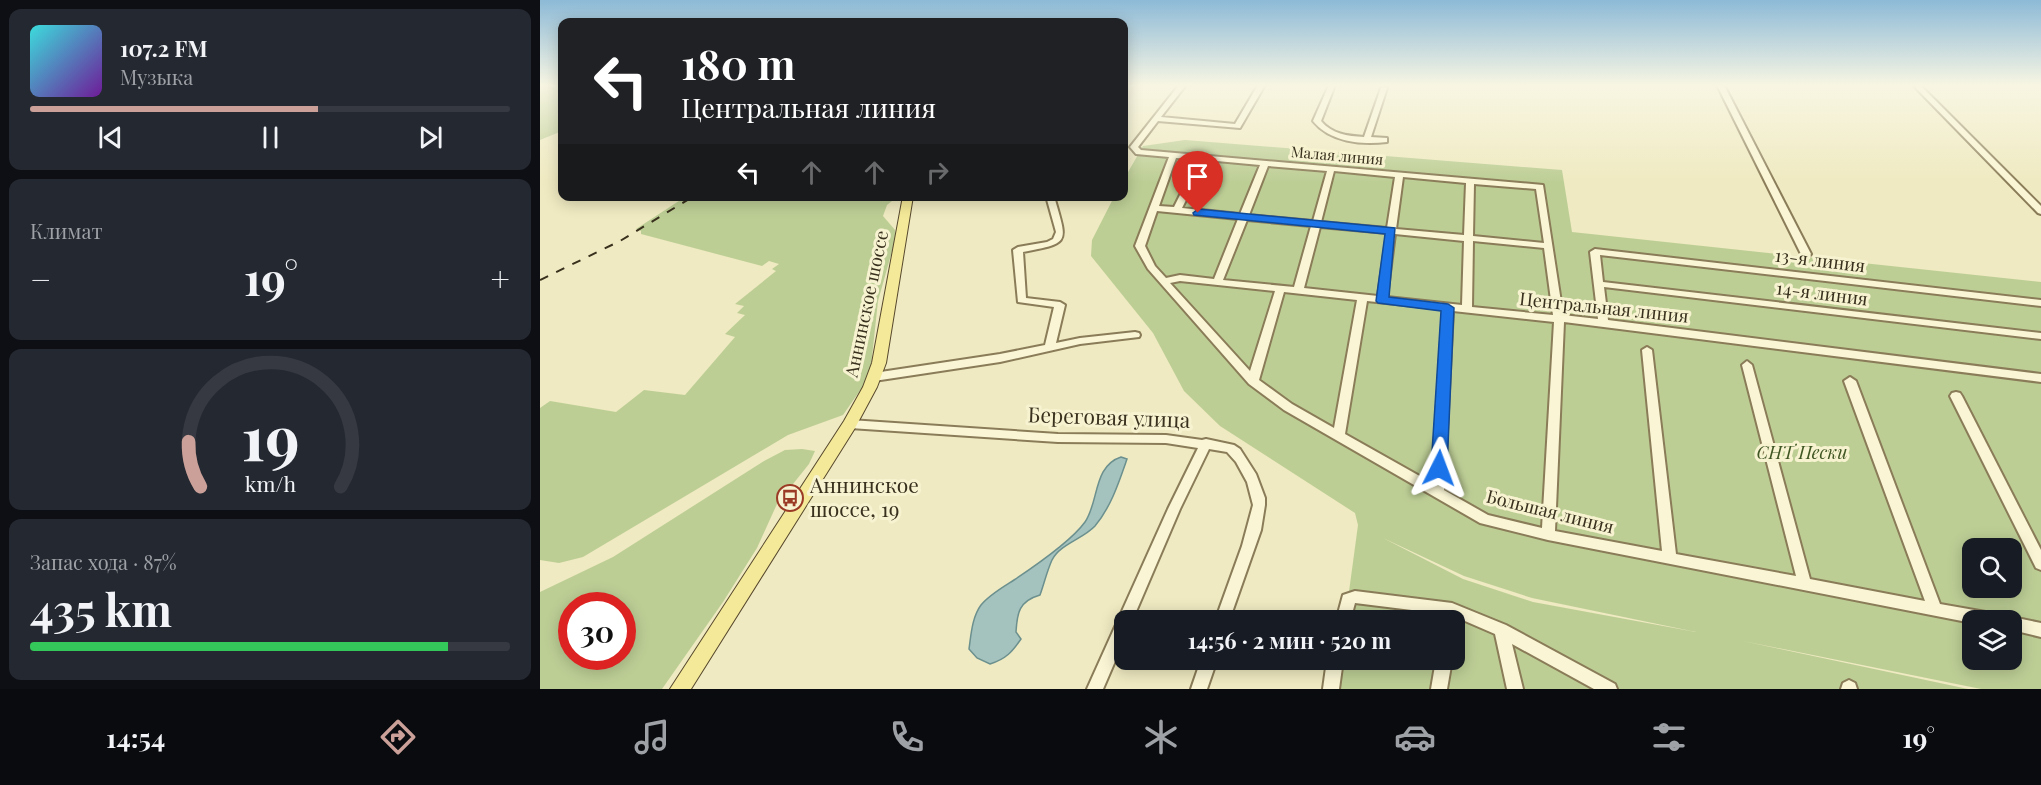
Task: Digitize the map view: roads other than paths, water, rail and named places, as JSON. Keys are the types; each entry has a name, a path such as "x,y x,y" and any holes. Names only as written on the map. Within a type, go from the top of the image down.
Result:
{"main road":[{"name":"Аннинское шоссе","path":"680,689 850,424 874,377 879,363 907,201"}],"street":[{"path":"1155,119 1237,126 1243,117"},
{"path":"1319,117 1317,121 1331,134 1384,140"},
{"path":"1367,139 1374,117"},
{"path":"1736,117 1806,254"},
{"path":"1947,117 2041,211"},
{"name":"Малая линия","path":"1155,119 1134,147 1139,152 1540,187 1548,246"},
{"name":"Большая линия","path":"1173,156 1140,246 1151,267 1253,381 1288,407 1485,519 1548,535 1962,614"},
{"path":"1176,211 1203,158"},
{"path":"1216,283 1265,163"},
{"path":"1298,292 1331,169"},
{"path":"1382,301 1399,174"},
{"path":"1467,310 1470,180"},
{"path":"2026,196 2041,200"},
{"path":"1050,347 1060,305 1021,300 1018,250 1050,244 1058,240 1060,232 1051,201"},
{"path":"1154,208 1548,246 1559,319 1548,535"},
{"name":"13-я линия","path":"1599,284 1595,252 2041,303"},
{"name":"Центральная линия","path":"1163,281 1180,278 1467,310 1603,322 2041,378"},
{"path":"1599,284 1603,322"},
{"name":"14-я линия","path":"1599,284 2041,336"},
{"path":"1253,381 1280,290"},
{"path":"1339,436 1362,299"},
{"path":"1438,491 1448,308"},
{"path":"874,377 1135,335"},
{"path":"1647,350 1670,558"},
{"path":"1747,365 1803,582"},
{"path":"1850,381 1935,609"},
{"path":"1956,396 2041,564"},
{"name":"Береговая улица","path":"850,424 1058,438 1166,439 1206,443 1174,509 1095,689"},
{"path":"1206,443 1230,448 1238,453 1248,468 1259,504 1226,610"},
{"path":"1345,610 1348,599 1398,600 1433,610"},
{"path":"1465,619 1501,630 1608,689"},
{"path":"2022,626 2041,630"},
{"path":"1501,630 1515,689"},
{"path":"1199,689 1206,670"},
{"path":"1331,689 1334,670"},
{"path":"1439,689 1442,670"}],"water":[{"path":"1121,457 1127,459 1114,494 1101,519 1090,531 1056,554 1050,564 1040,595 1023,604 1020,609 1016,632 1021,639 1018,644 996,662 990,664 977,658 969,649 974,621 981,605 1051,553 1079,529 1093,505 1101,476 1112,462"}],"railway":[{"path":"540,280 620,241 686,201"}],"place":[{"name":"Аннинское шоссе, 19","path":"790,498"}],"park label":[{"name":"СНТ Пески","path":"1802,453"}]}
